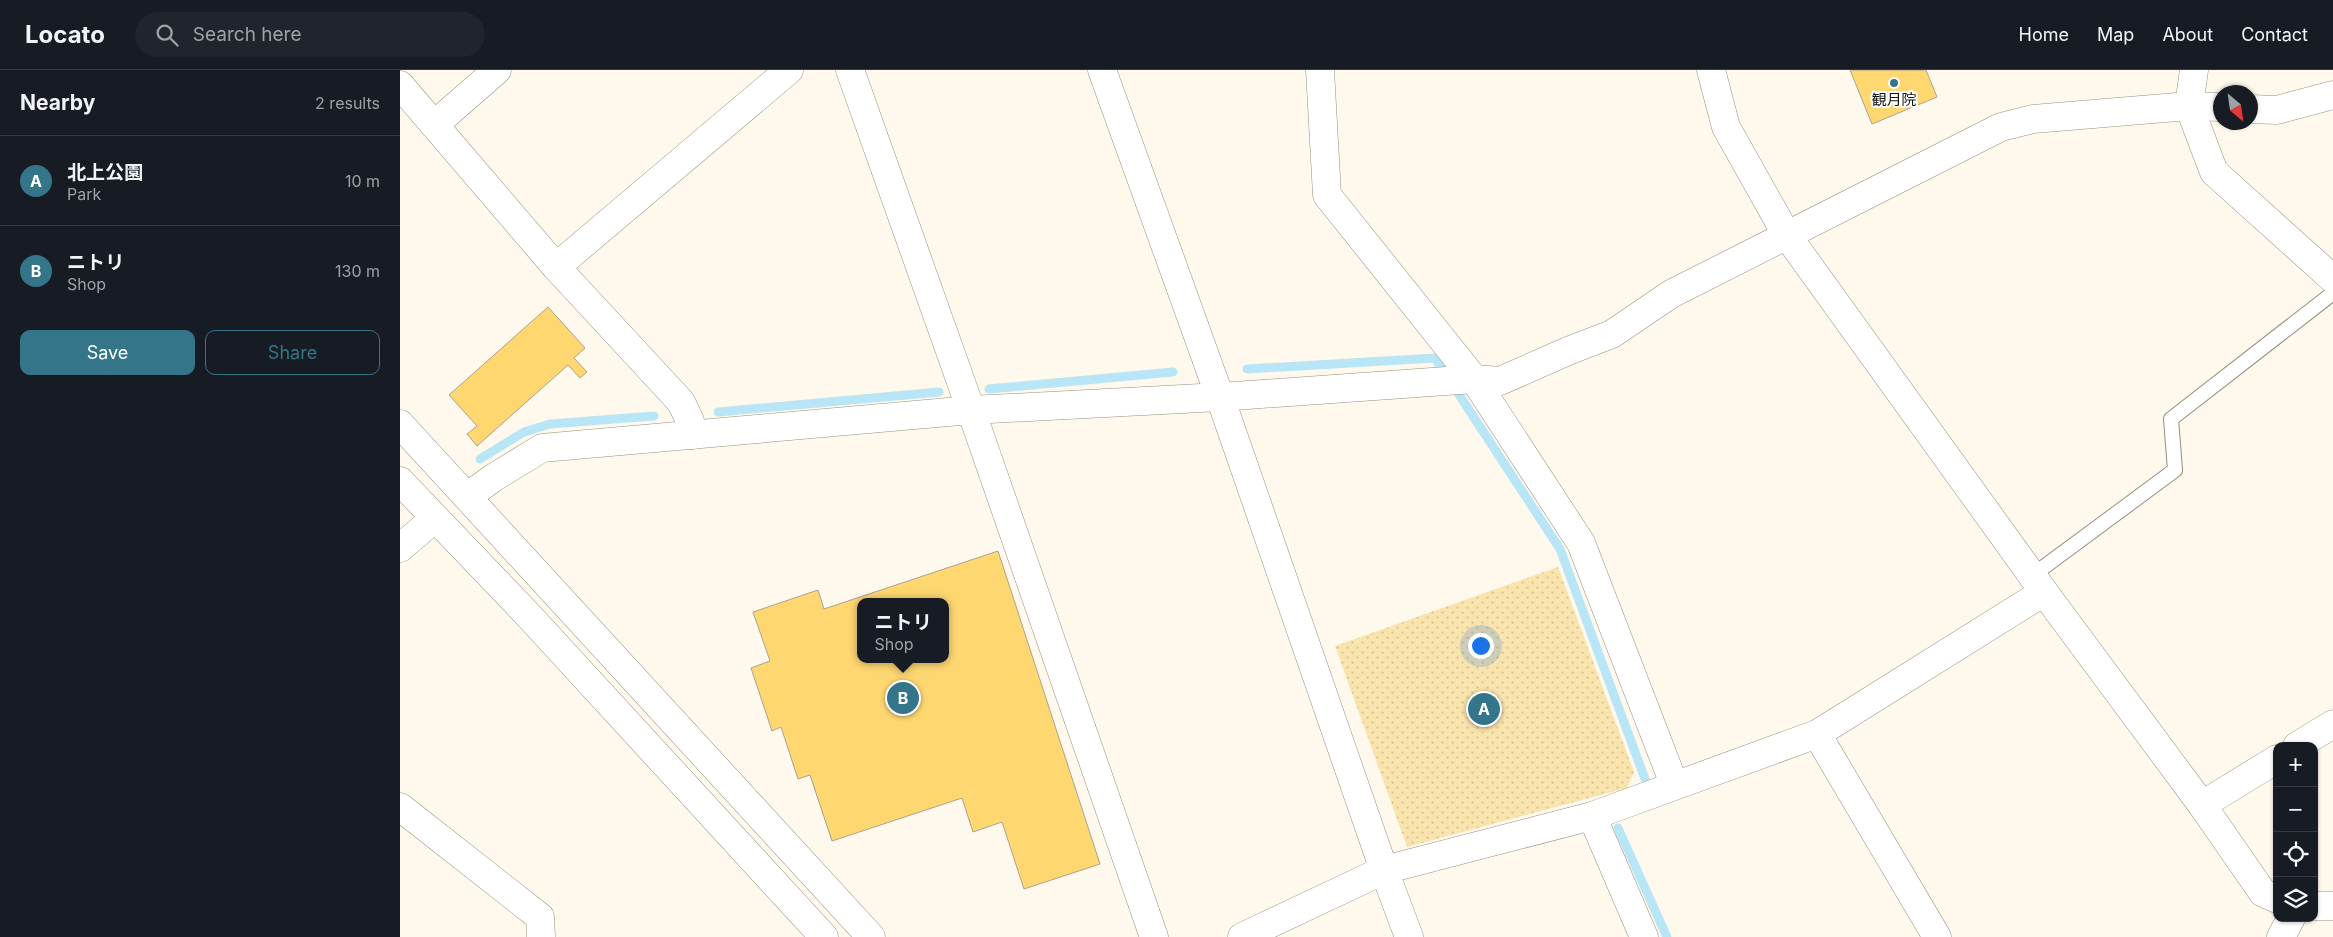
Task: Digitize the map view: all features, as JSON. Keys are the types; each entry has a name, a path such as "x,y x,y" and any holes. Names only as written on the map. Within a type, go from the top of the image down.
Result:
{"street":[{"path":"434,125 497,70"},
{"path":"556,267 789,70"},
{"path":"850,70 971,410 1154,937"},
{"path":"1102,70 1220,397 1409,937"},
{"path":"1320,70 1327,195 1474,379 1581,543 1674,784"},
{"path":"1711,70 1726,127 1786,234 2038,584 2202,805 2263,893 2273,897"},
{"path":"2194,70 2189,106 2214,172 2333,279"},
{"path":"400,85 556,267 681,402 690,420 692,435"},
{"path":"2258,109 2277,110 2333,95"},
{"path":"467,498 492,478 542,448 971,410 1220,397 1474,379 1500,381 1612,334 1671,294 2000,127 2033,119 2189,106 2213,108"},
{"path":"400,424 871,937"},
{"path":"400,481 530,617 824,937"},
{"path":"400,548 434,518"},
{"path":"1242,937 1384,870 1592,816 1674,784 1817,734 2038,584"},
{"path":"2304,742 2333,724"},
{"path":"1817,734 1937,937"},
{"path":"2202,805 2273,761"},
{"path":"400,807 540,917 541,937"},
{"path":"1592,816 1644,937"},
{"path":"2318,906 2333,906"},
{"path":"2281,937 2289,922"}],"lane":[{"path":"2038,584 2175,470 2170,419 2333,293"}],"shaded area":[{"path":"1558,567 1634,772 1627,788 1407,847 1335,646"}],"building":[{"name":"観月院","path":"1850,70 1926,70 1937,97 1872,124"},
{"path":"548,307 585,348 574,358 587,372 580,378 568,365 477,446 467,434 477,426 449,395"},
{"path":"998,551 1100,864 1024,889 1002,822 973,832 962,798 832,841 810,775 798,779 781,727 772,731 751,668 770,661 753,612 818,590 824,609 857,598"}],"waterway":[{"path":"1247,369 1435,358 1560,549 1645,779"},
{"path":"989,389 1173,372"},
{"path":"718,412 939,392"},
{"path":"480,459 524,432 550,424 654,416"},
{"path":"1618,828 1667,937"}],"place":[{"name":"観月院","path":"1894,83"},
{"name":"ニトリ","path":"903,698"},
{"name":"北上公園","path":"1484,709"}]}
